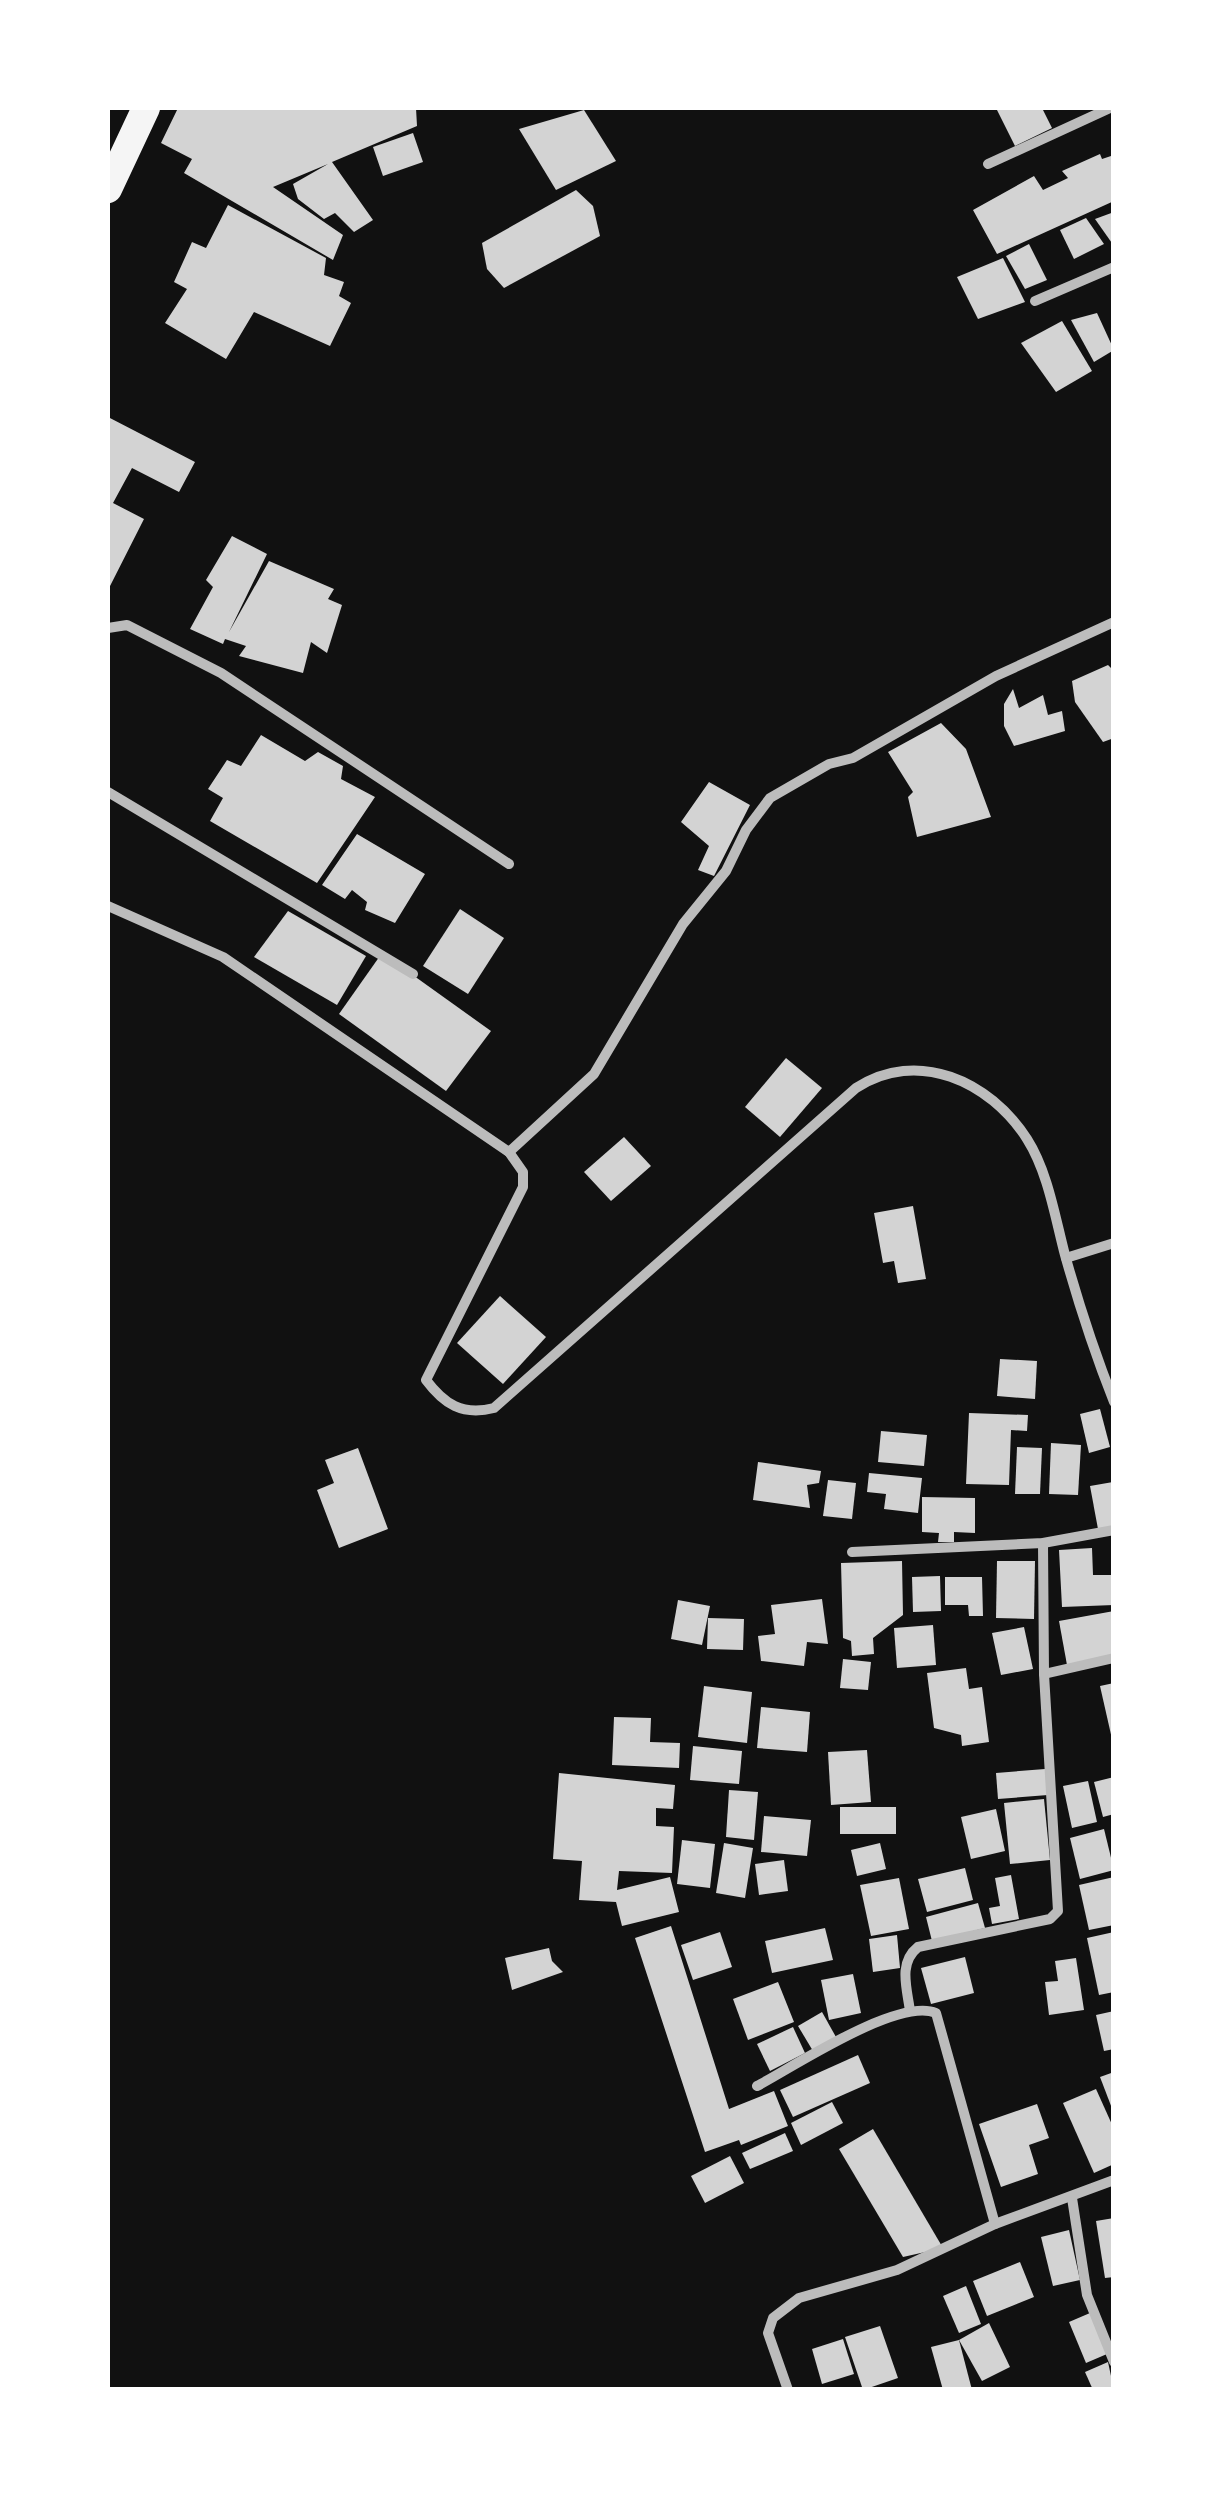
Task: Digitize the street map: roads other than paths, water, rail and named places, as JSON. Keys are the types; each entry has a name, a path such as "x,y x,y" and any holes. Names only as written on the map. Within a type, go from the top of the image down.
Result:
{"highway":[{"path":"108,189 146,108"}],"street":[{"path":"988,164 1110,108"},
{"path":"1035,302 1114,267"},
{"path":"509,1152 594,1074 683,924 726,871 746,830 770,798 829,764 853,758 996,676 1114,622"},
{"path":"108,628 127,624 222,673 508,864"},
{"path":"108,792 413,974"},
{"path":"108,906 223,957 509,1152 523,1172 523,1187 426,1380 447,1406 478,1412 494,1408 856,1088 892,1070 920,1069 966,1080 994,1101 1027,1139 1044,1178 1114,1402"},
{"path":"1066,1258 1114,1243"},
{"path":"852,1552 1043,1544 1114,1530"},
{"path":"910,2011 904,1970 908,1956 918,1947 1050,1919 1058,1911 1044,1674 1043,1544"},
{"path":"1044,1674 1114,1658"},
{"path":"757,2086 864,2028 927,2009 939,2021 995,2224"},
{"path":"788,2390 768,2333 773,2318 783,2308 799,2298 897,2270 995,2224 1114,2180"},
{"path":"1072,2198 1088,2295 1114,2362"}]}
